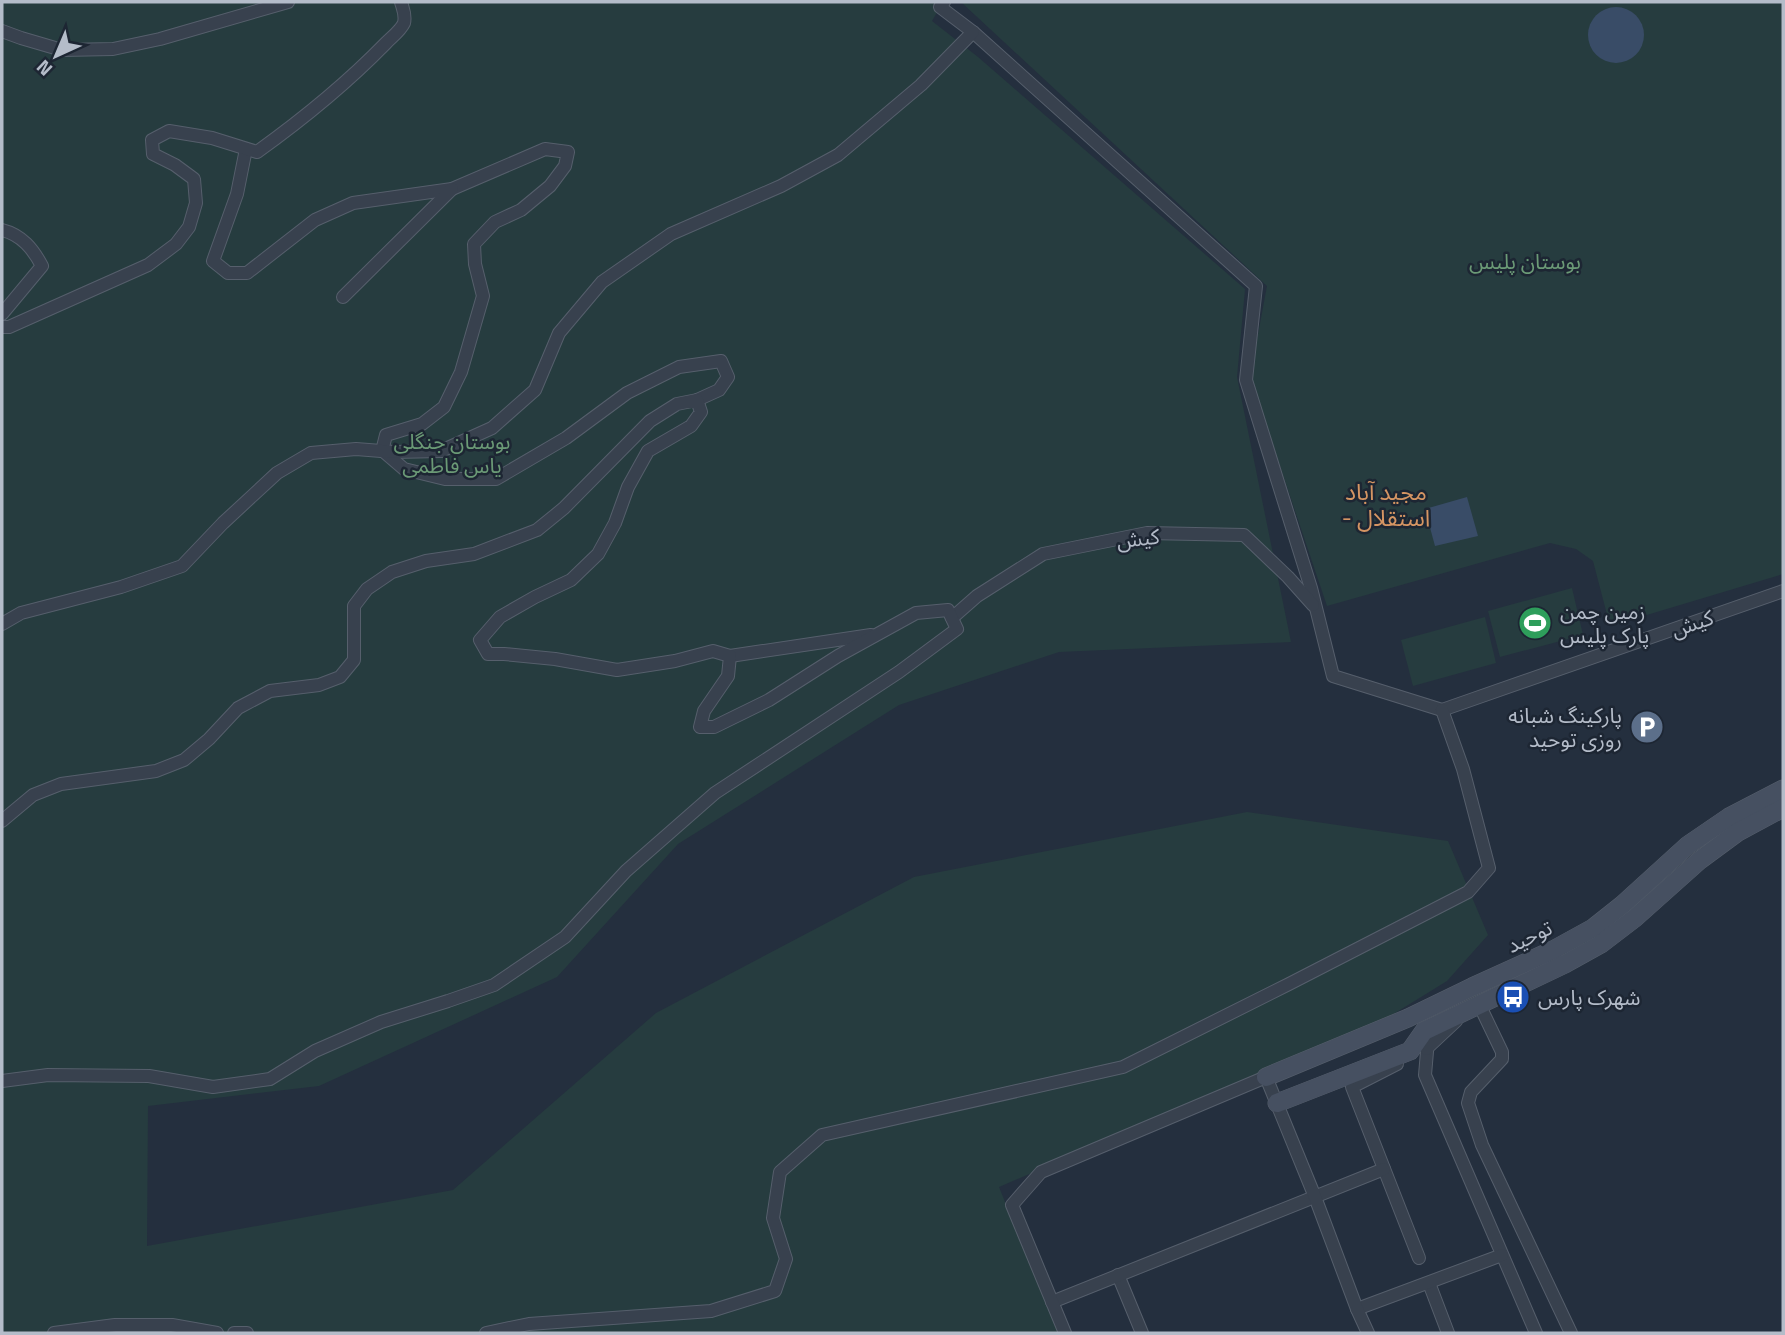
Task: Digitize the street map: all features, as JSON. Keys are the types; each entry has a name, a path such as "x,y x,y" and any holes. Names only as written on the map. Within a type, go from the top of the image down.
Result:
{"main road":[{"name":"توحید","path":"1266,1077 1408,1018 1553,950 1592,928 1622,905 1688,845 1729,817 1783,789"},
{"name":"توحید","path":"1277,1103 1410,1051 1473,1008 1566,964 1601,944 1635,918 1700,860 1738,832 1783,808"},
{"path":"1472,987 1473,1008"}],"street":[{"path":"2,30 62,50 113,49 160,39 288,2"},
{"path":"486,1333 529,1324 711,1311 775,1291 786,1259 773,1218 780,1172 822,1135 1123,1067 1468,892 1489,868 1463,769 1442,710 1333,676 1311,588 1246,380 1256,286 972,32 940,7 944,2"},
{"path":"2,327 9,327 148,265 176,244 189,227 196,203 194,179 153,154 152,140 169,131 212,138 257,152 292,127 378,51 403,25 404,3"},
{"path":"2,624 21,613 121,587 182,566 277,472 312,453 356,449 441,452 492,428 535,390 559,333 602,282 671,234 781,186 838,155 921,85 972,32"},
{"path":"246,149 237,194 213,261 228,274 247,273 315,220 353,203 452,189 545,149 568,152 565,166 550,186 521,210 495,222 474,244 475,264 483,296 461,372 444,407 422,424 386,435 382,451"},
{"path":"343,297 452,189"},
{"path":"2,230 12,233 32,248 42,266 2,314"},
{"path":"2,821 33,795 61,784 156,771 184,760 209,739 238,708 270,691 319,685 340,677 354,660 354,606 367,589 392,572 426,561 474,554 537,530 564,509 650,421 677,404 697,400 719,390 728,377 722,361 679,367 627,393 566,438 496,479 445,479 404,469 382,451"},
{"path":"697,400 701,412 691,426 648,451 628,487 615,523 598,554 571,580 500,617 480,640 488,654 555,659 617,670 675,661 713,650 730,656 879,634"},
{"name":"کیش","path":"952,618 977,596 1043,554 1147,533 1244,534 1315,608"},
{"name":"کیش","path":"1442,710 1783,591"},
{"path":"2,1081 48,1075 149,1076 213,1087 270,1079 315,1051 381,1022 494,985 565,937 626,871 715,793 899,672 957,629 948,610 916,613 838,656 769,700 714,727 700,727 704,711 728,676 730,656"},
{"path":"1473,1008 1502,1052 1502,1059 1471,1092 1468,1103 1482,1144 1571,1333"},
{"path":"1419,1258 1352,1087 1426,1039"},
{"path":"1426,1039 1425,1075 1536,1333"},
{"path":"1065,1333 1012,1205 1041,1172 1266,1077 1368,1333"},
{"path":"1052,1302 1384,1169"},
{"path":"1357,1309 1502,1255"},
{"path":"1118,1275 1142,1333"},
{"path":"1429,1283 1448,1333"},
{"path":"54,1333 115,1325 172,1325 217,1333"},
{"path":"234,1333 247,1333"}],"green space":[{"name":"بوستان جنگلی یاس فاطمی","path":"2,2 943,2 932,21 978,57 1245,289 1237,377 1291,642 1059,652 899,705 678,844 557,977 319,1086 148,1106 147,1246 453,1190 656,1013 914,877 1247,812 1448,841 1488,935 1447,981 1374,1026 999,1187 1058,1333 2,1333"},
{"name":"بوستان پلیس","path":"961,2 1783,2 1783,574 1610,626 1593,561 1576,549 1550,543 1327,606 1250,377 1267,286"},
{"name":"زمین چمن پارک پلیس","path":"1572,588 1583,635 1500,657 1488,611"},
{"path":"1485,617 1496,663 1413,686 1401,640"}],"water":[{"path":"1611,7 1621,7 1636,15 1642,24 1642,46 1636,55 1621,63 1611,63 1593,51 1588,40 1588,30 1600,12"},
{"path":"1467,497 1478,536 1435,546 1425,509"}],"place":[{"name":"زمین چمن پارک پلیس","path":"1535,623"},
{"name":"پارکینگ شبانه روزی توحید","path":"1647,727"},
{"name":"شهرک پارس","path":"1513,997"}],"district":[{"name":"مجید آباد - استقلال","path":"1386,504"}]}
